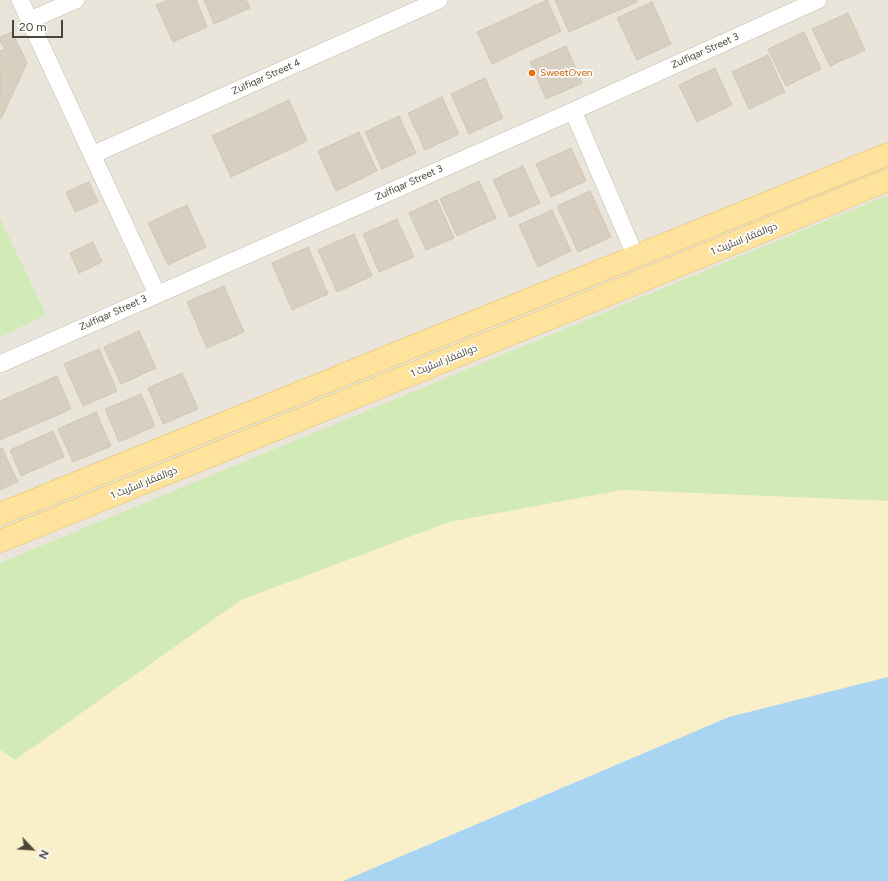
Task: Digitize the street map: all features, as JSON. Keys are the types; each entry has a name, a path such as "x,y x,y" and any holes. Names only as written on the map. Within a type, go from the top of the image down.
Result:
{"main road":[{"path":"0,514 888,154"},
{"name":"ذوالفقار اسٹریٹ 1","path":"0,541 888,180"}],"street":[{"path":"20,0 157,294"},
{"path":"30,20 76,0"},
{"name":"Zulfiqar Street 4","path":"92,155 439,0"},
{"name":"Zulfiqar Street 3","path":"0,364 573,111 818,0"},
{"path":"573,111 636,257"}],"shaded area":[{"path":"0,0 888,0 888,672 0,881"}],"green space":[{"path":"888,195 888,501 622,490 241,600 15,760 0,750 0,563"},
{"path":"0,218 46,315 0,337"}],"sand":[{"path":"622,490 888,501 888,677 729,717 343,881 0,881 0,750 15,760 241,600 449,522"}],"water":[{"path":"888,677 888,881 343,881 729,717"}],"building":[{"path":"168,0 196,0 207,27 173,42 156,5"},
{"path":"204,0 246,0 250,8 214,24"},
{"path":"547,0 561,31 492,64 477,32"},
{"path":"555,0 636,0 637,2 569,32"},
{"path":"652,2 671,44 637,60 617,18"},
{"path":"848,13 865,50 830,66 812,29"},
{"path":"12,32 27,63 1,119 0,51 5,49 0,41 0,37"},
{"path":"804,32 821,69 786,86 768,49"},
{"path":"566,46 582,83 546,99 530,62"},
{"path":"768,55 785,92 749,109 732,72"},
{"path":"715,68 732,105 697,122 679,85"},
{"path":"485,78 503,118 469,134 451,94"},
{"path":"442,97 459,134 425,150 408,113"},
{"path":"289,100 307,141 231,177 212,136"},
{"path":"399,116 416,153 382,169 365,132"},
{"path":"359,132 377,171 336,191 318,151"},
{"path":"571,148 586,181 551,197 536,164"},
{"path":"523,166 540,203 510,217 493,180"},
{"path":"479,181 496,218 457,236 440,199"},
{"path":"89,182 98,202 75,212 66,192"},
{"path":"590,191 611,237 578,252 557,206"},
{"path":"437,200 454,238 426,250 409,213"},
{"path":"187,205 206,247 168,265 148,223"},
{"path":"552,210 571,251 538,267 519,225"},
{"path":"397,219 414,257 379,272 363,234"},
{"path":"354,234 372,276 337,292 318,250"},
{"path":"93,242 102,262 79,273 70,253"},
{"path":"308,247 328,294 292,310 272,263"},
{"path":"224,286 244,332 207,348 187,302"},
{"path":"139,331 156,368 121,384 104,347"},
{"path":"99,349 117,391 83,406 64,364"},
{"path":"182,373 198,409 163,424 148,388"},
{"path":"57,376 71,409 0,440 0,401"},
{"path":"141,394 155,426 119,442 105,409"},
{"path":"96,412 111,446 73,462 58,429"},
{"path":"53,431 64,457 21,476 10,450"},
{"path":"2,448 18,482 0,490 0,449"}],"place":[{"name":"SweetOven","path":"532,73"}]}
